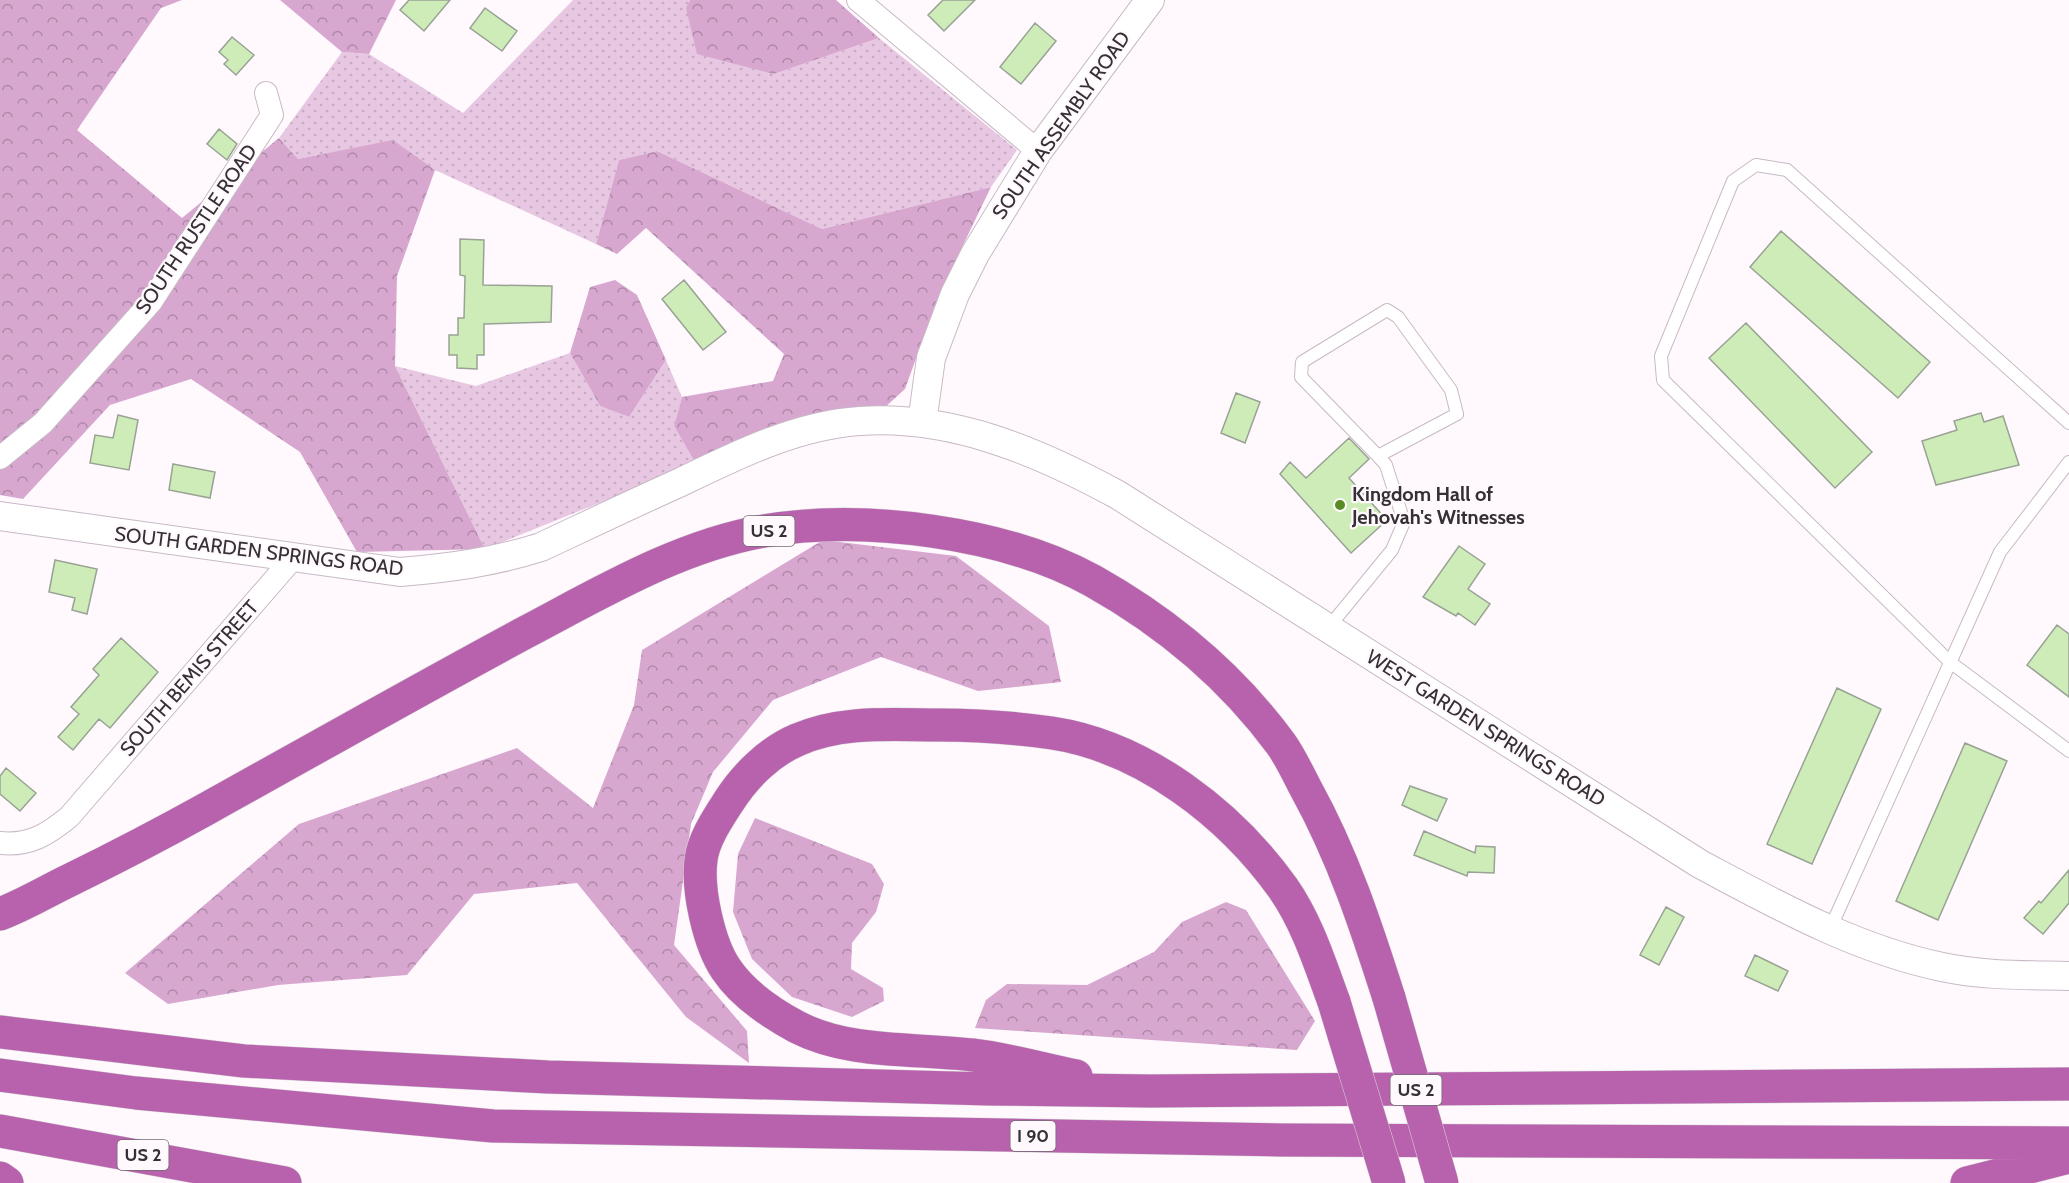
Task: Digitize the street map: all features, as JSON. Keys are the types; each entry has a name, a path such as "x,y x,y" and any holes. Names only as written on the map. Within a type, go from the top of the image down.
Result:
{"highway":[{"name":"US 2","path":"0,914 180,824 511,640 667,560 764,531 825,525 883,525 938,533 1011,548 1066,566 1129,601 1186,642 1239,694 1282,746 1330,832 1358,900 1389,998 1442,1183"},
{"name":"US 2","path":"1151,1091 975,1055 849,1043 819,1036 769,1010 725,968 706,914 700,884 700,858 715,824 737,790 766,759 797,740 825,730 862,725 955,725 1054,733 1098,745 1154,770 1199,802 1245,842 1285,890 1311,940 1334,1002 1389,1183"},
{"path":"0,1032 244,1061 442,1071 965,1089 1151,1091 2069,1084"},
{"name":"I 90","path":"0,1075 136,1093 493,1126 1281,1140 2069,1143"},
{"name":"US 2","path":"0,1131 285,1183"},
{"path":"1967,1183 2069,1157"},
{"path":"0,1178 7,1183"}],"street":[{"path":"858,0 1038,151"},
{"name":"SOUTH ASSEMBLY ROAD","path":"922,423 930,358 955,294 1001,208 1038,151 1150,0"},
{"name":"SOUTH RUSTLE ROAD","path":"0,458 43,423 151,302 272,115 266,93"},
{"name":"SOUTH GARDEN SPRINGS ROAD","path":"0,516 400,572 457,568 505,559 541,547 750,449 812,430 860,421 922,423"},
{"name":"WEST GARDEN SPRINGS ROAD","path":"922,423 969,431 1072,470 1118,495 1700,864 1799,917 1873,947 1941,967 1984,974 2069,976"},
{"name":"SOUTH BEMIS STREET","path":"0,843 29,842 44,836 85,800 294,556"}],"lane":[{"path":"2069,423 1787,170 1756,165 1733,182 1661,356 1663,380 1950,662 2069,751"},
{"path":"1328,628 1392,550 1404,522 1386,465 1301,377 1302,362 1387,310 1398,317 1451,390 1457,414 1378,456"},
{"path":"1830,929 2000,552 2069,462"}],"shaded area":[{"path":"573,0 690,0 686,9 774,74 879,38 1017,150 991,187 822,229 657,151 619,160 596,244 435,170 393,141 298,159 279,138 342,52 369,54 463,113"},
{"path":"570,353 600,406 629,417 666,360 682,397 674,426 696,464 485,549 395,366 476,386"}],"green space":[{"path":"0,0 182,0 161,8 77,130 182,218 279,138 298,159 393,140 435,170 397,276 395,366 485,549 357,552 300,452 191,379 110,405 23,499 0,495"},
{"path":"280,0 396,0 369,54 342,52"},
{"path":"690,0 836,0 879,38 774,74 697,54 686,8"},
{"path":"657,151 822,229 991,187 939,295 905,389 882,410 696,464 674,426 682,397 773,381 784,354 646,228 617,254 596,244 619,160"},
{"path":"615,280 637,295 666,360 629,417 600,406 570,353 590,287"},
{"path":"823,540 956,556 1049,626 1061,682 978,691 881,657 773,700 713,772 691,824 674,945 747,1031 749,1063 686,1017 577,883 474,894 407,975 278,985 168,1004 125,973 299,824 517,748 593,808 634,705 642,650"},
{"path":"755,818 872,864 884,884 876,912 852,943 851,969 883,988 884,1001 852,1017 792,997 752,959 733,912 738,854"},
{"path":"1226,902 1246,910 1315,1021 1297,1050 975,1028 986,1000 1007,984 1087,985 1154,952 1182,922"}],"building":[{"path":"409,0 450,0 424,31 400,10"},
{"path":"943,0 975,0 944,31 928,15"},
{"path":"485,8 517,31 502,51 470,28"},
{"path":"1035,23 1056,41 1021,84 1000,67"},
{"path":"232,37 254,55 236,75 224,64 228,60 219,52"},
{"path":"219,129 237,144 227,160 207,144"},
{"path":"1781,231 1930,362 1898,398 1750,267"},
{"path":"460,239 484,240 483,285 552,286 551,322 484,324 484,355 477,355 477,369 457,368 457,355 449,355 449,335 458,335 458,318 464,318 465,276 460,275"},
{"path":"684,280 726,332 703,350 662,299"},
{"path":"1746,323 1872,452 1835,488 1709,358"},
{"path":"1236,393 1260,402 1245,443 1221,433"},
{"path":"1981,413 1984,422 2003,416 2019,465 1936,485 1922,441 1957,430 1954,421"},
{"path":"118,415 138,420 129,470 90,463 95,435 113,438"},
{"name":"Kingdom Hall of Jehovah's Witnesses","path":"1349,438 1369,459 1349,478 1387,520 1351,553 1280,474 1290,462 1306,478"},
{"path":"173,464 215,472 210,498 169,490"},
{"path":"1459,546 1485,564 1468,589 1490,604 1475,625 1458,613 1456,616 1423,597"},
{"path":"55,560 97,569 87,614 72,610 75,598 49,592"},
{"path":"2057,625 2069,634 2069,697 2027,665"},
{"path":"121,638 158,672 110,728 99,719 73,750 58,737 79,714 71,707 99,675 93,669"},
{"path":"1837,688 1881,709 1812,864 1767,844"},
{"path":"1965,743 2007,761 1938,920 1896,901"},
{"path":"6,768 36,793 20,811 0,794 0,776"},
{"path":"1410,786 1447,799 1437,821 1402,805"},
{"path":"1424,831 1475,853 1476,846 1495,847 1494,873 1468,872 1467,876 1414,855"},
{"path":"2069,870 2069,903 2043,934 2024,918 2039,901 2041,903"},
{"path":"1666,907 1684,917 1659,965 1640,955"},
{"path":"1755,955 1788,971 1778,991 1745,976"}],"place":[{"name":"Kingdom Hall of Jehovah's Witnesses","path":"1340,505"}]}
